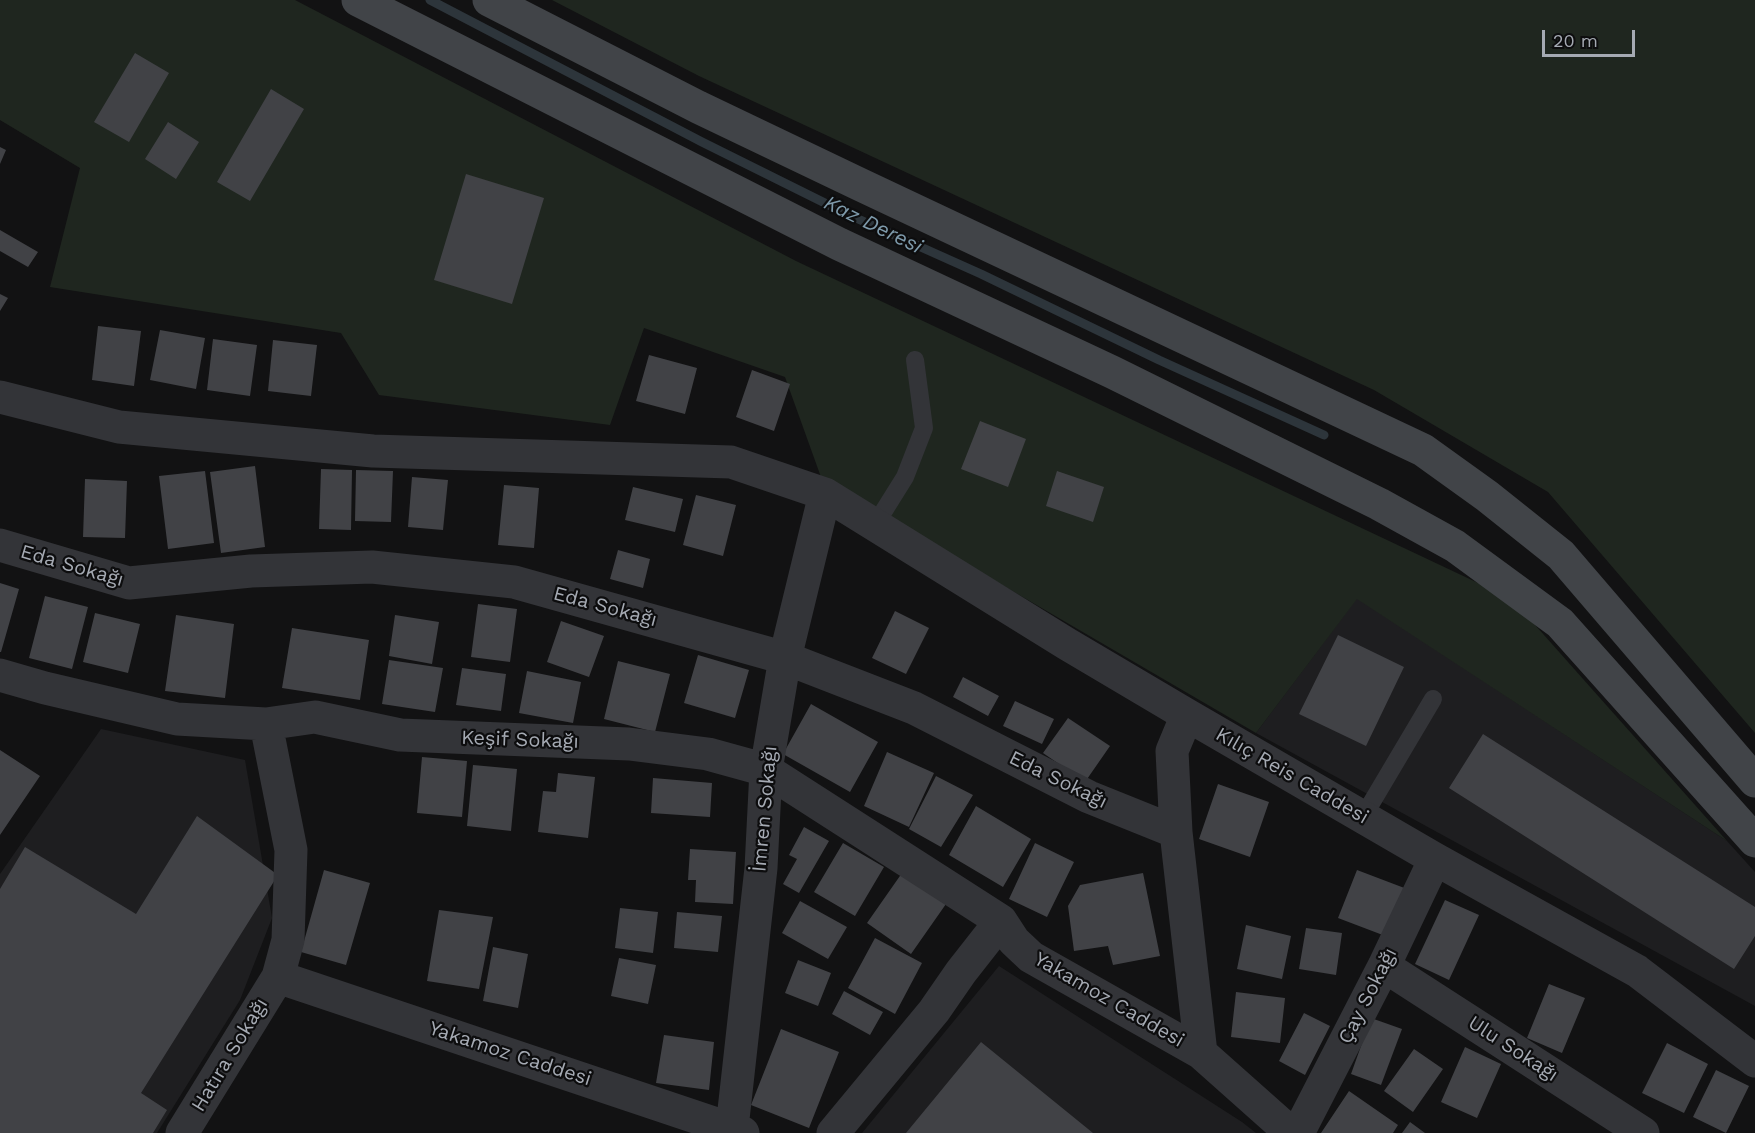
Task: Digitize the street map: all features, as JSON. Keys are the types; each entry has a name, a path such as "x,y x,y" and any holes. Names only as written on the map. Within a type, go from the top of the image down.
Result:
{"main road":[{"path":"358,0 839,244 1123,378 1379,504 1455,546 1560,623 1755,841"},
{"path":"489,0 805,158 1423,450 1487,496 1561,555 1755,781"}],"street":[{"name":"Kılıç Reis Caddesi","path":"0,397 119,427 373,451 731,462 825,494 1187,715 1435,859 1637,970 1755,1061"},
{"name":"İmren Sokağı","path":"737,1131 761,868 765,770 785,658 825,494"},
{"name":"Eda Sokağı","path":"0,545 129,583 251,572 372,567 514,582 785,658 914,708 1089,797 1176,832"},
{"name":"Keşif Sokağı","path":"0,675 177,719 266,724 315,717 400,735 630,744 708,754 765,770 1001,921"},
{"path":"1187,715 1172,751 1176,832 1201,1053"},
{"name":"Hatıra Sokağı","path":"182,1133 278,976 288,940 291,850 266,724"},
{"name":"Çay Sokağı","path":"1298,1133 1384,966 1435,859"},
{"path":"833,1133 934,1011 1001,921"},
{"name":"Yakamoz Caddesi","path":"1001,921 1014,941 1031,957 1201,1053 1291,1133"},
{"name":"Ulu Sokağı","path":"1384,966 1642,1133"},
{"name":"Yakamoz Caddesi","path":"278,976 737,1131"}],"lane":[{"path":"875,525 905,477 924,428 915,360"},
{"path":"1363,817 1433,699"}],"shaded area":[{"path":"0,0 295,0 796,261 1512,599 1727,841 1357,599 1256,733 822,480 785,377 644,328 610,425 379,395 341,333 50,287 80,168 0,120"},
{"path":"552,0 1755,0 1755,733 1548,492 1374,390 699,76"},
{"path":"1357,598 1727,841 1755,872 1755,1006 1256,733"},
{"path":"101,729 245,760 272,918 240,1000 157,1133 0,1133 0,874"},
{"path":"999,966 1242,1122 1256,1133 862,1133"}],"building":[{"path":"135,53 169,73 129,142 94,122"},
{"path":"271,89 304,109 250,201 217,182"},
{"path":"168,122 199,142 176,179 145,159"},
{"path":"0,147 6,150 0,164"},
{"path":"466,174 544,198 512,304 434,280"},
{"path":"0,230 38,252 28,267 0,251"},
{"path":"0,294 8,298 0,311"},
{"path":"98,326 141,331 134,386 92,380"},
{"path":"160,330 205,338 196,389 150,380"},
{"path":"213,339 257,345 250,396 207,390"},
{"path":"273,340 317,345 311,396 268,391"},
{"path":"649,355 697,368 685,414 636,401"},
{"path":"752,370 790,384 774,431 736,417"},
{"path":"980,421 1026,439 1008,487 961,469"},
{"path":"255,466 265,547 221,553 210,472"},
{"path":"321,469 352,470 351,530 319,529"},
{"path":"356,470 393,471 391,522 355,521"},
{"path":"205,471 214,543 168,549 159,476"},
{"path":"1057,471 1104,487 1093,522 1046,506"},
{"path":"412,477 448,480 443,530 408,527"},
{"path":"85,479 127,481 125,538 83,537"},
{"path":"504,485 539,488 534,548 498,545"},
{"path":"633,487 683,499 675,532 625,520"},
{"path":"696,495 736,505 723,556 683,545"},
{"path":"618,550 650,559 643,588 610,579"},
{"path":"0,583 19,589 1,652 0,652"},
{"path":"45,596 88,607 72,669 29,658"},
{"path":"478,604 517,609 510,662 471,657"},
{"path":"895,611 929,628 906,674 872,658"},
{"path":"95,613 140,624 128,673 83,662"},
{"path":"176,615 234,624 225,698 165,691"},
{"path":"395,615 439,622 432,664 389,656"},
{"path":"561,621 604,636 589,677 547,662"},
{"path":"292,628 369,640 360,700 282,688"},
{"path":"1338,635 1404,667 1366,746 1299,714"},
{"path":"698,655 749,670 735,718 684,703"},
{"path":"389,660 443,668 435,712 382,704"},
{"path":"618,661 670,674 655,732 604,719"},
{"path":"462,668 506,674 501,711 456,705"},
{"path":"527,671 581,682 573,723 519,713"},
{"path":"963,677 999,696 988,716 953,697"},
{"path":"1015,701 1054,719 1042,744 1003,726"},
{"path":"811,704 878,742 850,792 783,754"},
{"path":"1068,718 1110,746 1085,782 1043,753"},
{"path":"1483,734 1755,907 1755,936 1734,969 1449,788"},
{"path":"0,750 40,776 0,835"},
{"path":"887,752 934,773 909,827 864,806"},
{"path":"422,757 467,761 462,817 417,813"},
{"path":"473,765 517,769 511,831 467,826"},
{"path":"558,773 595,777 588,838 538,832 543,791 556,792"},
{"path":"936,776 973,795 941,847 909,829"},
{"path":"653,778 712,783 710,817 651,813"},
{"path":"1218,784 1269,802 1250,857 1199,839"},
{"path":"976,806 1031,839 1003,887 949,855"},
{"path":"197,816 278,875 141,1093 167,1110 153,1133 0,1133 0,889 25,847 136,914"},
{"path":"804,827 829,841 799,893 783,884 797,859 789,855"},
{"path":"843,843 884,867 855,916 814,892"},
{"path":"1035,843 1074,862 1047,917 1009,899"},
{"path":"690,849 736,852 733,904 695,902 696,880 688,880"},
{"path":"324,870 370,883 346,965 301,952"},
{"path":"1357,870 1407,889 1388,937 1338,918"},
{"path":"902,873 946,904 911,954 867,923"},
{"path":"1143,873 1160,956 1113,965 1108,946 1074,951 1068,906 1080,885"},
{"path":"1445,900 1479,915 1449,980 1415,964"},
{"path":"800,901 847,927 828,959 782,933"},
{"path":"620,908 658,912 653,953 615,948"},
{"path":"439,910 493,917 479,989 427,981"},
{"path":"677,912 722,916 718,952 674,948"},
{"path":"1246,925 1291,936 1282,979 1237,969"},
{"path":"1306,928 1342,933 1336,975 1299,969"},
{"path":"875,938 922,963 895,1014 848,988"},
{"path":"493,947 528,954 518,1008 483,1001"},
{"path":"619,958 656,965 648,1004 611,996"},
{"path":"798,960 831,973 818,1006 785,993"},
{"path":"1549,984 1585,998 1562,1053 1527,1038"},
{"path":"844,991 883,1012 870,1035 832,1014"},
{"path":"1236,992 1285,998 1280,1043 1231,1037"},
{"path":"1304,1013 1330,1026 1305,1075 1279,1061"},
{"path":"1371,1018 1402,1029 1381,1085 1351,1074"},
{"path":"781,1029 839,1052 809,1128 751,1105"},
{"path":"664,1035 714,1042 709,1090 656,1083"},
{"path":"981,1042 1093,1133 906,1133"},
{"path":"1667,1043 1708,1064 1684,1113 1642,1093"},
{"path":"1465,1047 1501,1064 1477,1118 1441,1102"},
{"path":"1414,1049 1443,1069 1413,1112 1384,1091"},
{"path":"1716,1070 1749,1086 1726,1133 1693,1117"},
{"path":"1349,1091 1398,1125 1393,1133 1321,1133"},
{"path":"1410,1122 1425,1133 1402,1133"}],"waterway":[{"name":"Kaz Deresi","path":"430,0 702,142 847,214 981,274 1159,360 1324,435"}]}
